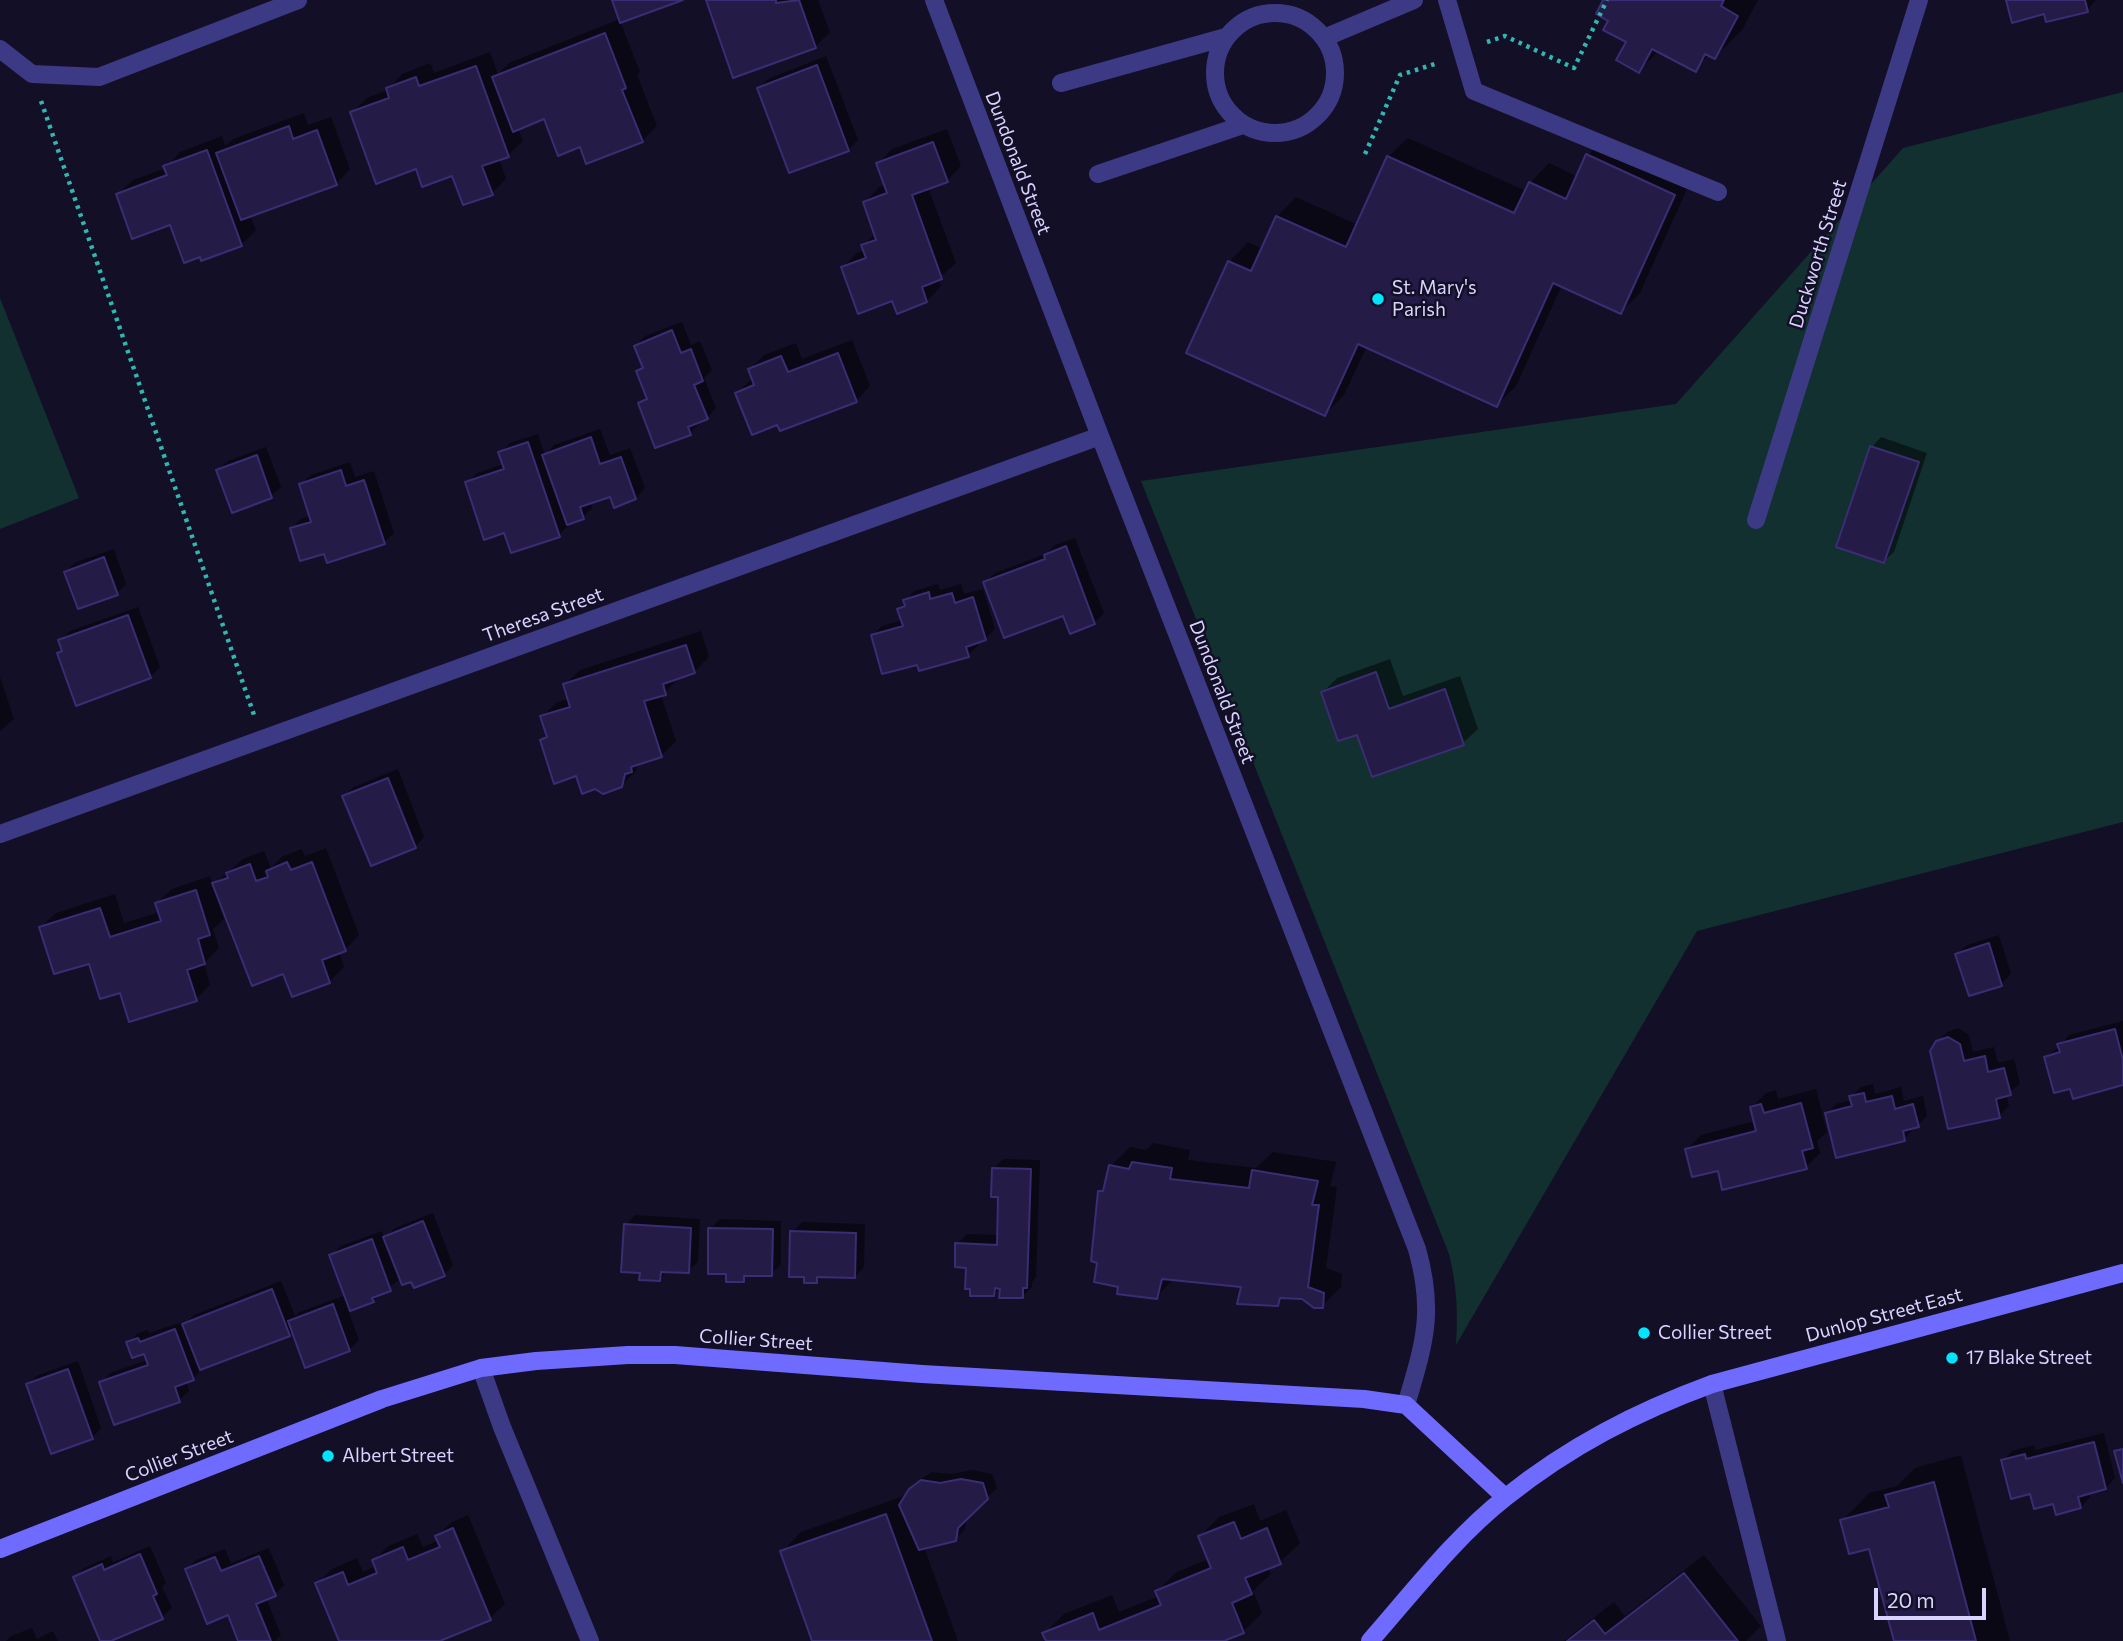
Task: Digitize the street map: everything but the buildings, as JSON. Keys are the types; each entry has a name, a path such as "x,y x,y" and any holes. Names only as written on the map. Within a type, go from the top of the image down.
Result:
{"street":[{"path":"0,49 32,74 99,77 299,0"},
{"name":"Dundonald Street","path":"934,0 1100,436 1417,1249 1423,1273 1427,1314 1425,1339 1406,1405"},
{"path":"1324,38 1414,0"},
{"path":"1447,0 1474,91 1718,192"},
{"name":"Duckworth Street","path":"1756,520 1919,0"},
{"path":"1061,83 1226,37 1259,7 1297,17 1312,25 1324,38 1333,57 1335,77 1331,97 1319,114 1303,127 1283,133 1263,132 1243,125 1228,112 1218,94 1214,74 1217,55 1226,37"},
{"path":"1098,174 1243,125"},
{"name":"Theresa Street","path":"0,834 1100,436"},
{"name":"Dunlop Street East","path":"1370,1641 1460,1540 1505,1497 1589,1438 1661,1403 1712,1384 2123,1273"},
{"name":"Collier Street","path":"0,1549 382,1399 481,1368 602,1356 675,1355 922,1374 1364,1399 1406,1405"},
{"path":"481,1368 502,1427 590,1641"},
{"path":"1712,1384 1777,1641"},
{"path":"1406,1405 1505,1497"}],"path":[{"path":"32,74 262,738"}],"green space":[{"path":"2123,92 2123,822 1697,931 1456,1345 1456,1300 1449,1254 1141,481 1676,404 1903,148"},
{"path":"0,298 79,498 0,529"}],"place":[{"name":"St. Mary's Parish","path":"1378,299"},
{"name":"Collier Street","path":"1644,1333"},
{"name":"17 Blake Street","path":"1952,1358"},
{"name":"Albert Street","path":"328,1456"}]}
